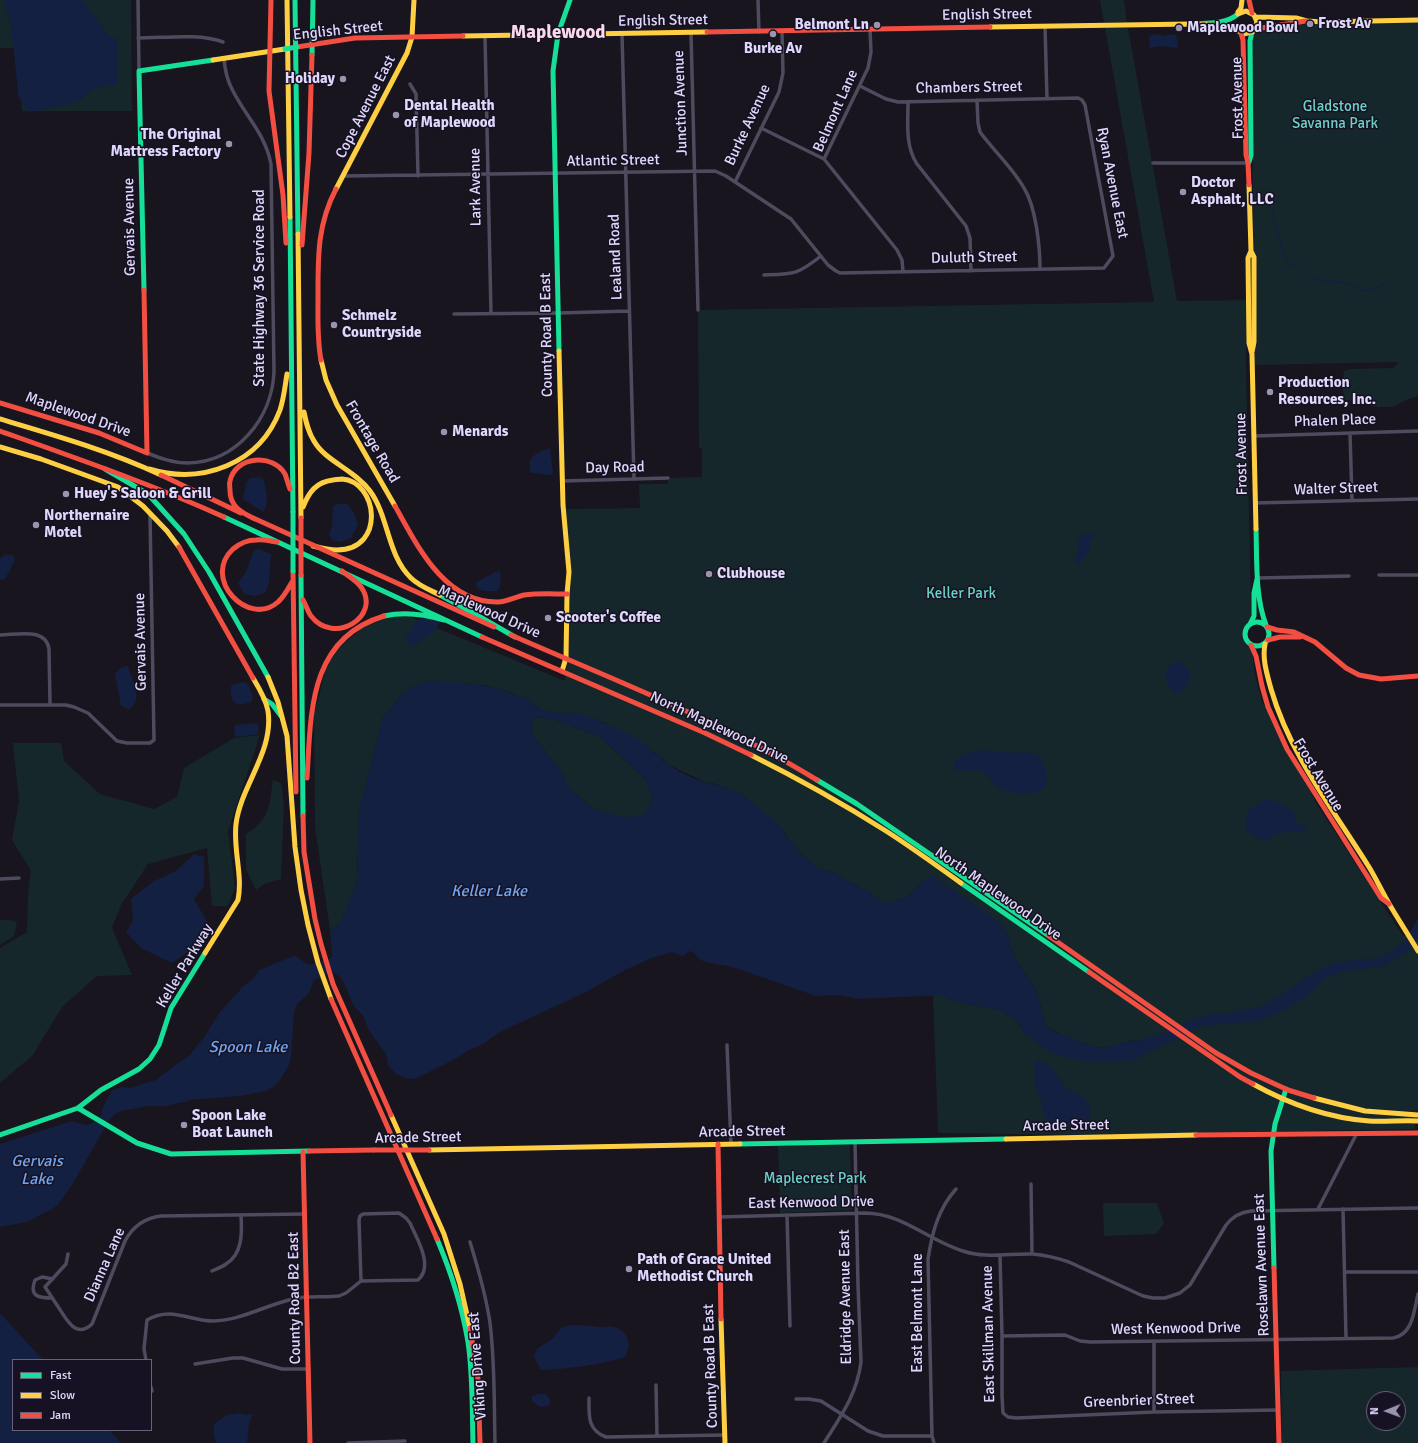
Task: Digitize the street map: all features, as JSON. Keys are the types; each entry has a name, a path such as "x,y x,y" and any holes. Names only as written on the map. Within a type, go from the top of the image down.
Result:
{"main road":[{"path":"271,0 269,52 270,96 283,195 291,313"},
{"path":"287,0 297,864"},
{"path":"295,0 304,852 310,894 322,949 333,984 444,1234 451,1254 466,1307 474,1344 477,1372 480,1443"},
{"path":"299,275 304,224 313,44 313,0"},
{"name":"Cope Avenue East","path":"343,176 401,65 412,37 414,0"},
{"name":"County Road B East","path":"562,671 566,658 568,549 563,505 553,71 558,34 570,0"},
{"path":"1242,0 1241,8 1233,22 1236,29 1241,33 1248,34 1265,25 1296,24 1307,21"},
{"path":"1249,0 1257,25 1254,30"},
{"path":"1237,14 1245,10 1254,15 1296,18 1307,21 1323,22 1418,20"},
{"name":"English Street","path":"1190,24 1227,20 1237,14"},
{"name":"English Street","path":"139,71 357,38 1190,24 1228,26 1236,29"},
{"name":"Frost Avenue","path":"1248,163 1251,155 1250,41 1254,30"},
{"name":"Frost Avenue","path":"1241,33 1243,40 1246,155 1248,163 1251,251 1248,258 1249,336 1252,354 1257,578 1260,592 1261,613 1267,626"},
{"name":"Gervais Avenue","path":"139,71 147,453"},
{"name":"Frontage Road","path":"343,176 322,219 318,252 318,331 320,358 327,382 340,411 419,548 435,569 455,589 474,599 492,602 506,601 526,595 567,594"},
{"path":"149,469 178,475 206,473 218,470 237,461 260,442 274,424 286,393 291,324"},
{"path":"299,376 305,423 312,439 321,452 360,480 371,493 379,508 400,564 405,571 411,578 424,587 491,622 515,637"},
{"name":"Maplewood Drive","path":"0,403 99,433 147,453"},
{"path":"0,419 60,437 149,469 313,546 346,550 358,544 367,535 373,516 367,496 358,486 348,481 335,478 313,488 306,498 301,515"},
{"path":"0,431 177,496 342,571 444,620"},
{"path":"0,447 41,459 108,483 131,496 150,514 167,531 182,551 264,699 278,711 284,721"},
{"path":"255,520 237,508 231,498 229,488 231,477 238,468 253,459 260,458 271,461 277,464 285,473 289,483 293,512"},
{"path":"105,469 143,490 164,510 184,533 266,673 278,698 287,736 297,864 305,913 314,952 326,987 437,1237 450,1272 462,1315 469,1351 472,1375 472,1443"},
{"path":"277,542 264,539 252,539 246,540 235,546 227,555 223,567 222,575 226,588 232,598 243,606 262,609 279,603 283,599 293,580"},
{"name":"Maplewood Drive","path":"313,546 402,587 566,658"},
{"path":"301,591 302,598 308,611 317,623 332,630 348,627 361,616 365,606 365,601 363,590 360,586 342,571"},
{"name":"Frost Avenue","path":"1249,625 1254,616 1254,593 1257,578"},
{"path":"303,832 313,700 319,676 329,658 335,649 349,635 382,616 413,613 444,620"},
{"name":"North Maplewood Drive","path":"444,620 740,749 826,794 886,831 1240,1077 1265,1092 1310,1110 1343,1117 1377,1121 1418,1121"},
{"path":"1306,638 1276,636 1258,646 1251,644 1245,637 1246,630 1249,625 1258,622 1277,630 1294,632 1306,638 1322,647 1346,668 1360,675 1372,679 1418,676"},
{"path":"1267,626 1270,633 1267,642"},
{"name":"Frost Avenue","path":"1267,642 1263,654 1264,660 1270,688 1285,729 1302,760 1370,868 1390,905 1418,951"},
{"name":"Frost Avenue","path":"1251,644 1256,655 1267,704 1288,749 1364,872 1381,898 1390,905"},
{"name":"North Maplewood Drive","path":"566,658 731,732 783,759 827,785 1028,921 1233,1064 1269,1082 1313,1099 1385,1114 1418,1116"},
{"name":"Keller Parkway","path":"0,1135 78,1108 101,1090 139,1069 153,1056 159,1045 171,1008 235,906 240,895 235,846 236,826 241,806 264,745 269,723 264,699"},
{"name":"Roselawn Avenue East","path":"1279,1443 1271,1151 1273,1134 1286,1089"},
{"name":"Arcade Street","path":"78,1108 137,1143 171,1154 1273,1134 1418,1133"},
{"name":"County Road B East","path":"718,1144 725,1443"},
{"name":"County Road B2 East","path":"303,1152 310,1443"}],"street":[{"name":"Gervais Avenue","path":"138,0 139,71"},
{"path":"758,0 759,32"},
{"path":"1045,26 1047,99"},
{"name":"Belmont Lane","path":"870,30 870,61 868,68 824,159 897,250 902,260 903,272"},
{"name":"Burke Avenue","path":"735,182 775,102 782,82 782,31"},
{"name":"Junction Avenue","path":"691,33 698,310"},
{"name":"Lealand Road","path":"622,34 634,479"},
{"name":"Lark Avenue","path":"485,36 491,313"},
{"path":"138,38 190,37 216,39 223,42"},
{"name":"State Highway 36 Service Road","path":"147,453 169,461 187,463 202,461 219,456 235,446 251,432 265,412 271,395 274,372 271,164 262,136 232,89 225,71 224,59"},
{"path":"410,84 416,94 418,176"},
{"name":"Chambers Street","path":"860,86 892,101 908,102 1078,98 1082,100"},
{"path":"977,100 980,132 1019,180 1030,199 1038,242 1040,269"},
{"name":"Ryan Avenue East","path":"1082,100 1085,105 1113,256 1104,268"},
{"path":"908,102 909,142 911,153 917,164 966,226 970,238 971,270"},
{"path":"761,128 824,159"},
{"path":"1153,164 1248,163"},
{"name":"Atlantic Street","path":"343,176 695,171 721,173 791,219 831,268 845,273"},
{"path":"764,275 800,272 820,256"},
{"name":"Duluth Street","path":"845,273 1104,268"},
{"path":"454,314 629,311"},
{"name":"Phalen Place","path":"1254,436 1418,432"},
{"path":"1350,433 1352,500"},
{"name":"Day Road","path":"563,481 668,478"},
{"name":"Walter Street","path":"1255,503 1418,499"},
{"name":"Gervais Avenue","path":"50,704 66,705 82,710 94,718 113,738 122,743 150,743 154,740 150,514"},
{"path":"1378,575 1418,575"},
{"path":"1257,578 1348,576"},
{"path":"0,635 34,634 44,638 48,646 50,704 0,705"},
{"path":"0,879 19,878"},
{"path":"727,1045 731,1144"},
{"path":"1318,1209 1357,1133"},
{"name":"Eldridge Avenue East","path":"824,1443 853,1394 857,1383 861,1362 855,1142"},
{"path":"1031,1184 1032,1254"},
{"name":"East Belmont Lane","path":"934,1443 932,1436 928,1259 932,1237 942,1208 956,1189"},
{"name":"East Kenwood Drive","path":"719,1217 857,1213 888,1215 963,1251 979,1255 1032,1254 1046,1256 1069,1262 1146,1297 1166,1298 1180,1293 1190,1285 1226,1225 1233,1218 1246,1211 1418,1208"},
{"path":"1343,1209 1346,1338"},
{"path":"146,1359 144,1349 147,1320 155,1316 177,1314 212,1321 236,1319 294,1299 339,1296 346,1293 361,1281 418,1280 422,1276 425,1268 425,1260 410,1223 399,1213 363,1214 360,1216 361,1281"},
{"name":"Dianna Lane","path":"68,1254 66,1264 45,1287 70,1326 78,1329 85,1328 89,1327 93,1320 128,1235 136,1226 147,1219 161,1216 304,1214"},
{"path":"212,1271 227,1264 236,1253 241,1240 241,1215"},
{"path":"787,1215 790,1326"},
{"name":"Viking Drive East","path":"470,1242 481,1281 490,1323 493,1366 495,1443"},
{"name":"East Skillman Avenue","path":"1000,1255 1003,1413"},
{"path":"1345,1272 1418,1272"},
{"path":"52,1298 41,1298 34,1294 32,1287 35,1280 42,1276 53,1278"},
{"name":"West Kenwood Drive","path":"1002,1336 1065,1335 1085,1342 1393,1338 1400,1336 1409,1328 1418,1294"},
{"path":"1154,1341 1154,1412"},
{"path":"195,1364 233,1358 243,1358 276,1368 289,1370 308,1369"},
{"path":"656,1385 657,1436"},
{"path":"589,1398 589,1417 591,1425 601,1435 611,1437 725,1435"},
{"path":"796,1399 821,1401 868,1431 883,1436 932,1436"},
{"name":"Greenbrier Street","path":"1003,1413 1008,1417 1016,1418 1154,1412 1278,1410"},
{"path":"348,1443 405,1441"}],"green space":[{"path":"0,0 131,0 132,111 22,111 19,48 0,48"},
{"path":"1100,0 1124,0 1127,22 1104,22"},
{"name":"Gladstone Savanna Park","path":"1418,21 1418,361 1415,362 1418,362 1418,396 1393,407 1374,407 1364,401 1345,400 1342,386 1344,371 1351,369 1393,368 1399,362 1255,365 1251,26"},
{"name":"Keller Park","path":"1105,28 1128,28 1177,301 1247,300 1246,362 1251,615 1244,631 1243,640 1252,649 1255,675 1262,701 1318,806 1403,936 1418,935 1418,1111 1416,1111 1415,1129 1086,1135 938,1133 933,995 942,995 956,1002 1000,1010 1015,1019 1026,1035 1129,1062 1175,1038 1132,1041 1104,1048 1083,1043 1058,1033 1046,1026 1036,989 1018,963 1010,946 1008,934 922,881 909,895 888,903 882,902 869,892 829,871 819,869 798,851 795,845 787,838 786,833 772,820 735,791 716,784 705,782 669,765 658,755 604,722 572,713 554,713 541,710 530,701 512,693 489,686 466,683 403,693 383,718 359,809 357,882 341,922 330,930 315,827 314,715 329,657 370,621 403,614 565,681 569,637 566,509 640,508 639,484 668,484 668,478 702,477 702,448 699,448 698,310 1154,302"},
{"path":"536,717 555,720 600,737 645,779 652,795 650,805 645,815 627,818 595,810 569,788 562,772 533,736 531,723"},
{"path":"260,735 228,831 235,888 228,906 212,906 207,848 148,864 121,905 112,928 132,975 97,976 63,1006 32,1056 0,1083 0,948 27,932 28,895 31,871 12,840 19,801 13,743 61,743 64,761 100,794 154,809 177,797 184,768 234,738"},
{"path":"273,780 281,783 284,803 281,879 264,884 256,890 246,869 246,834 260,823 267,811"},
{"path":"0,920 17,922 14,936 0,945"},
{"name":"Maplecrest Park","path":"850,1145 852,1210 780,1213 778,1146"},
{"path":"1103,1203 1157,1203 1164,1223 1156,1234 1104,1236"},
{"path":"1418,1367 1418,1443 1282,1443 1281,1371"}],"water":[{"path":"4,0 82,0 108,35 117,39 118,74 116,86 105,85 93,89 80,100 62,106 29,112 18,96 11,26"},
{"path":"1157,34 1165,36 1168,34 1176,35 1178,42 1177,48 1161,46 1150,48 1149,36"},
{"path":"549,448 553,473 551,475 531,473 530,463 533,457"},
{"path":"259,477 264,480 267,497 263,512 243,499 246,483 250,478"},
{"path":"338,504 347,504 354,513 358,524 351,538 340,542 332,540 329,534 332,527 333,506"},
{"path":"1086,534 1095,534 1095,538 1090,540 1090,551 1079,564 1074,562 1077,554 1079,539"},
{"path":"259,549 271,554 269,582 266,592 255,596 244,594 238,583 246,572 254,550"},
{"path":"4,555 12,555 15,560 5,579 0,580 0,559"},
{"path":"500,571 501,579 498,591 483,591 477,588 476,582"},
{"path":"425,615 440,622 436,630 412,647 405,639 416,622"},
{"path":"1175,661 1183,664 1191,672 1187,685 1176,694 1168,685 1165,678 1167,670"},
{"path":"128,666 137,695 134,705 129,709 121,706 115,674 120,668"},
{"name":"Keller Lake","path":"426,681 470,683 492,687 526,699 537,708 551,712 579,714 620,730 641,742 653,753 662,755 661,759 682,773 699,780 731,789 744,796 779,825 786,834 787,838 795,845 798,851 819,869 829,871 869,892 882,902 888,903 909,895 922,881 933,876 1001,923 1008,934 1010,946 1018,963 1036,989 1046,1026 1057,1033 1095,1047 1105,1048 1126,1042 1136,1041 1167,1032 1192,1020 1210,1014 1226,1013 1259,1007 1283,994 1310,975 1336,962 1342,963 1352,960 1381,957 1390,952 1405,941 1418,918 1418,938 1406,952 1385,966 1341,972 1326,978 1308,996 1289,1008 1259,1021 1202,1026 1129,1062 1085,1062 1053,1054 1026,1035 1015,1019 1000,1010 956,1002 942,995 859,999 839,995 816,996 733,967 705,962 689,951 685,955 681,956 672,952 652,958 625,970 586,992 498,1033 483,1044 415,1079 405,1078 395,1073 388,1065 386,1054 368,1029 364,1017 354,1006 342,979 333,972 314,980 309,993 297,1004 294,1012 289,1065 280,1080 273,1087 266,1091 239,1096 189,1100 165,1106 148,1106 122,1111 115,1114 109,1120 72,1185 57,1206 27,1222 0,1227 0,1144 72,1121 85,1125 91,1124 101,1116 102,1109 112,1090 123,1087 130,1088 156,1080 189,1056 205,1036 220,1012 241,988 254,978 259,970 295,956 309,965 330,959 332,956 330,930 341,922 357,882 359,809 383,718 403,693","holes":["536,717 555,720 600,737 645,779 652,795 650,805 644,815 627,818 595,810 569,788 562,772 533,736 531,723"]},
{"path":"242,682 247,683 253,696 251,702 238,704 233,701 231,688 232,685"},
{"path":"256,723 258,725 258,734 235,736 234,728 236,725"},
{"path":"981,750 1034,754 1043,763 1047,773 1047,782 1045,786 1039,792 1035,793 1014,793 1003,790 994,785 987,775 981,771 963,771 956,769 953,766 955,761 961,756"},
{"path":"1266,799 1274,801 1293,812 1296,815 1296,824 1307,825 1302,833 1284,832 1268,840 1251,835 1247,829 1246,817 1253,807"},
{"path":"194,854 204,857 204,886 194,899 209,925 189,951 172,963 141,948 126,932 133,921 131,899 154,881 176,871"},
{"path":"1038,1060 1054,1071 1065,1088 1076,1092 1087,1101 1090,1111 1090,1118 1080,1124 1070,1126 1049,1124 1043,1113 1040,1096 1035,1086 1034,1062"},
{"path":"0,1313 42,1359 12,1359 12,1431 110,1431 121,1443 0,1443"},
{"path":"573,1325 601,1327 610,1326 619,1329 626,1335 629,1343 625,1357 583,1366 541,1370 534,1357 537,1349 552,1339 562,1327"},
{"path":"546,1394 551,1401 548,1406 541,1407 532,1402 532,1396"},
{"path":"240,1413 247,1415 253,1414 249,1424 247,1443 216,1443 214,1424 227,1415"}],"waterway":[{"path":"1273,210 1278,236 1286,260 1296,267"},
{"path":"1307,275 1318,280 1345,283 1364,291 1374,289 1386,283"}],"traffic: fast":[{"path":"295,0 298,234"},
{"path":"312,55 313,0"},
{"path":"559,351 553,71 558,34 570,0"},
{"path":"1190,24 1222,22 1233,18 1238,14"},
{"path":"1249,162 1251,155 1250,41 1252,32"},
{"path":"285,49 297,47"},
{"path":"144,290 139,71 213,60"},
{"path":"290,217 293,512"},
{"path":"105,469 148,494 184,534 209,572 268,677"},
{"path":"293,512 293,571"},
{"path":"224,517 482,637"},
{"path":"1256,529 1258,590 1262,614 1266,625"},
{"path":"301,575 303,816"},
{"path":"1250,624 1254,616 1254,593 1257,579"},
{"path":"440,595 515,637"},
{"path":"384,616 392,614 414,614 444,620"},
{"path":"1257,622 1266,625 1269,634 1266,643 1257,646 1248,643 1245,634 1248,625 1257,622"},
{"path":"264,699 272,704 281,716"},
{"path":"817,780 857,804 1049,936"},
{"path":"961,883 1089,972"},
{"path":"0,1135 78,1108 101,1090 139,1069 150,1059 159,1045 171,1008 205,953"},
{"path":"1274,1268 1271,1151 1275,1124 1286,1089"},
{"path":"78,1108 137,1143 171,1154 309,1151"},
{"path":"740,1144 1006,1139"},
{"path":"437,1239 456,1289 468,1342 472,1379 473,1443"}],"traffic: slow":[{"path":"287,0 290,217"},
{"path":"336,189 407,53 412,37 414,0"},
{"path":"1238,12 1241,8 1242,0"},
{"path":"990,27 1190,24 1228,26 1244,34 1254,31 1257,22 1254,15 1246,11 1238,14"},
{"path":"1256,17 1296,18 1307,21 1323,22 1418,20"},
{"path":"463,36 707,32"},
{"path":"213,60 285,49"},
{"path":"1249,185 1251,251 1254,257 1254,342 1252,352"},
{"path":"298,234 301,518"},
{"path":"1251,251 1248,258 1249,343 1252,354 1256,529"},
{"path":"559,351 563,505 569,572 567,594 566,658 562,671"},
{"path":"321,360 326,380 337,405 395,506"},
{"path":"149,469 169,473 189,474 208,472 227,466 244,457 259,444 271,429 280,410 287,374"},
{"path":"304,412 310,434 319,448 356,477 370,491 381,512 392,547 403,569 411,578 425,588 440,595"},
{"path":"0,419 102,451 161,475"},
{"path":"0,447 41,459 118,487 143,506 167,531 179,547"},
{"path":"303,507 311,492 318,485 327,481 341,479 354,483 363,491 369,502 371,515 370,528 364,539 353,547 337,550 313,546"},
{"path":"1265,644 1264,650 1268,678 1279,713 1289,736 1314,781 1369,867 1388,902 1418,951"},
{"path":"268,677 278,702 287,736 295,847 301,890 318,963 331,999"},
{"path":"205,953 238,900 239,881 235,834 236,824 244,796 262,754 269,726 267,707 264,698 253,678"},
{"path":"751,755 819,791 869,821 905,843 961,883"},
{"path":"1253,1084 1295,1104 1339,1117 1369,1121 1418,1121"},
{"path":"1314,1098 1365,1111 1418,1115"},
{"path":"391,1115 444,1234 460,1284 470,1328"},
{"path":"1006,1139 1196,1135"},
{"path":"429,1150 740,1144"},
{"path":"721,1319 725,1443"}],"traffic: jam":[{"path":"271,0 269,91 283,195 286,243"},
{"path":"1249,0 1252,13"},
{"path":"1255,29 1306,21"},
{"path":"707,32 990,27"},
{"path":"1241,33 1243,40 1246,155 1249,185"},
{"path":"297,47 355,38 463,36"},
{"path":"302,245 309,153 312,55"},
{"path":"321,360 318,329 320,242 325,216 336,189"},
{"path":"0,403 99,433 147,453 144,290"},
{"path":"0,431 141,482 224,517"},
{"path":"255,519 239,510 231,498 230,481 233,473 239,466 246,462 255,460 264,460 272,463 279,467 285,474 290,489"},
{"path":"161,475 241,513"},
{"path":"395,506 413,538 434,569 447,582 462,593 479,600 498,602 529,594 567,594"},
{"path":"251,517 494,627"},
{"path":"301,518 301,575"},
{"path":"277,542 253,540 238,545 233,549 225,561 222,574 226,586 233,596 243,605 254,609 266,608 278,602 286,593 292,582"},
{"path":"179,547 253,678"},
{"path":"293,571 296,792"},
{"path":"303,600 311,616 321,625 331,628 342,628 352,624 360,617 365,608 366,598 361,587 342,571"},
{"path":"307,778 313,705 318,682 327,660 340,642 359,627 384,616"},
{"path":"1267,627 1294,632 1315,642 1346,668 1359,675 1381,679 1418,676"},
{"path":"511,635 667,702 705,720 781,759 817,780"},
{"path":"482,637 705,733 751,755"},
{"path":"1268,640 1280,637 1300,637"},
{"path":"1251,645 1256,656 1268,707 1287,749 1381,898 1389,904"},
{"path":"303,816 304,852 315,919 321,944 333,984 391,1115"},
{"path":"1049,936 1216,1053 1251,1073 1288,1090 1314,1098"},
{"path":"1089,972 1240,1077 1253,1084"},
{"path":"331,999 437,1239"},
{"path":"1196,1135 1418,1133"},
{"path":"718,1144 721,1319"},
{"path":"309,1151 374,1150"},
{"path":"374,1150 429,1150"},
{"path":"303,1152 310,1443"},
{"path":"1274,1268 1279,1443"},
{"path":"470,1328 478,1379 480,1443"}],"place":[{"name":"Frost Av","path":"1310,24"},
{"name":"Belmont Ln","path":"877,25"},
{"name":"Maplewood Bowl","path":"1179,28"},
{"name":"Burke Av","path":"773,34"},
{"name":"Holiday","path":"343,79"},
{"name":"Dental Health of Maplewood","path":"396,115"},
{"name":"The Original Mattress Factory","path":"229,144"},
{"name":"Doctor Asphalt, LLC","path":"1183,192"},
{"name":"Schmelz Countryside","path":"334,325"},
{"name":"Production Resources, Inc.","path":"1270,392"},
{"name":"Menards","path":"444,432"},
{"name":"Huey's Saloon & Grill","path":"66,494"},
{"name":"Northernaire Motel","path":"36,525"},
{"name":"Clubhouse","path":"709,574"},
{"name":"Scooter's Coffee","path":"548,618"},
{"name":"Spoon Lake Boat Launch","path":"184,1125"},
{"name":"Path of Grace United Methodist Church","path":"629,1269"}],"district":[{"name":"Maplewood","path":"558,33"}],"water label":[{"name":"Spoon Lake","path":"248,1048"},
{"name":"Gervais Lake","path":"37,1171"}]}
